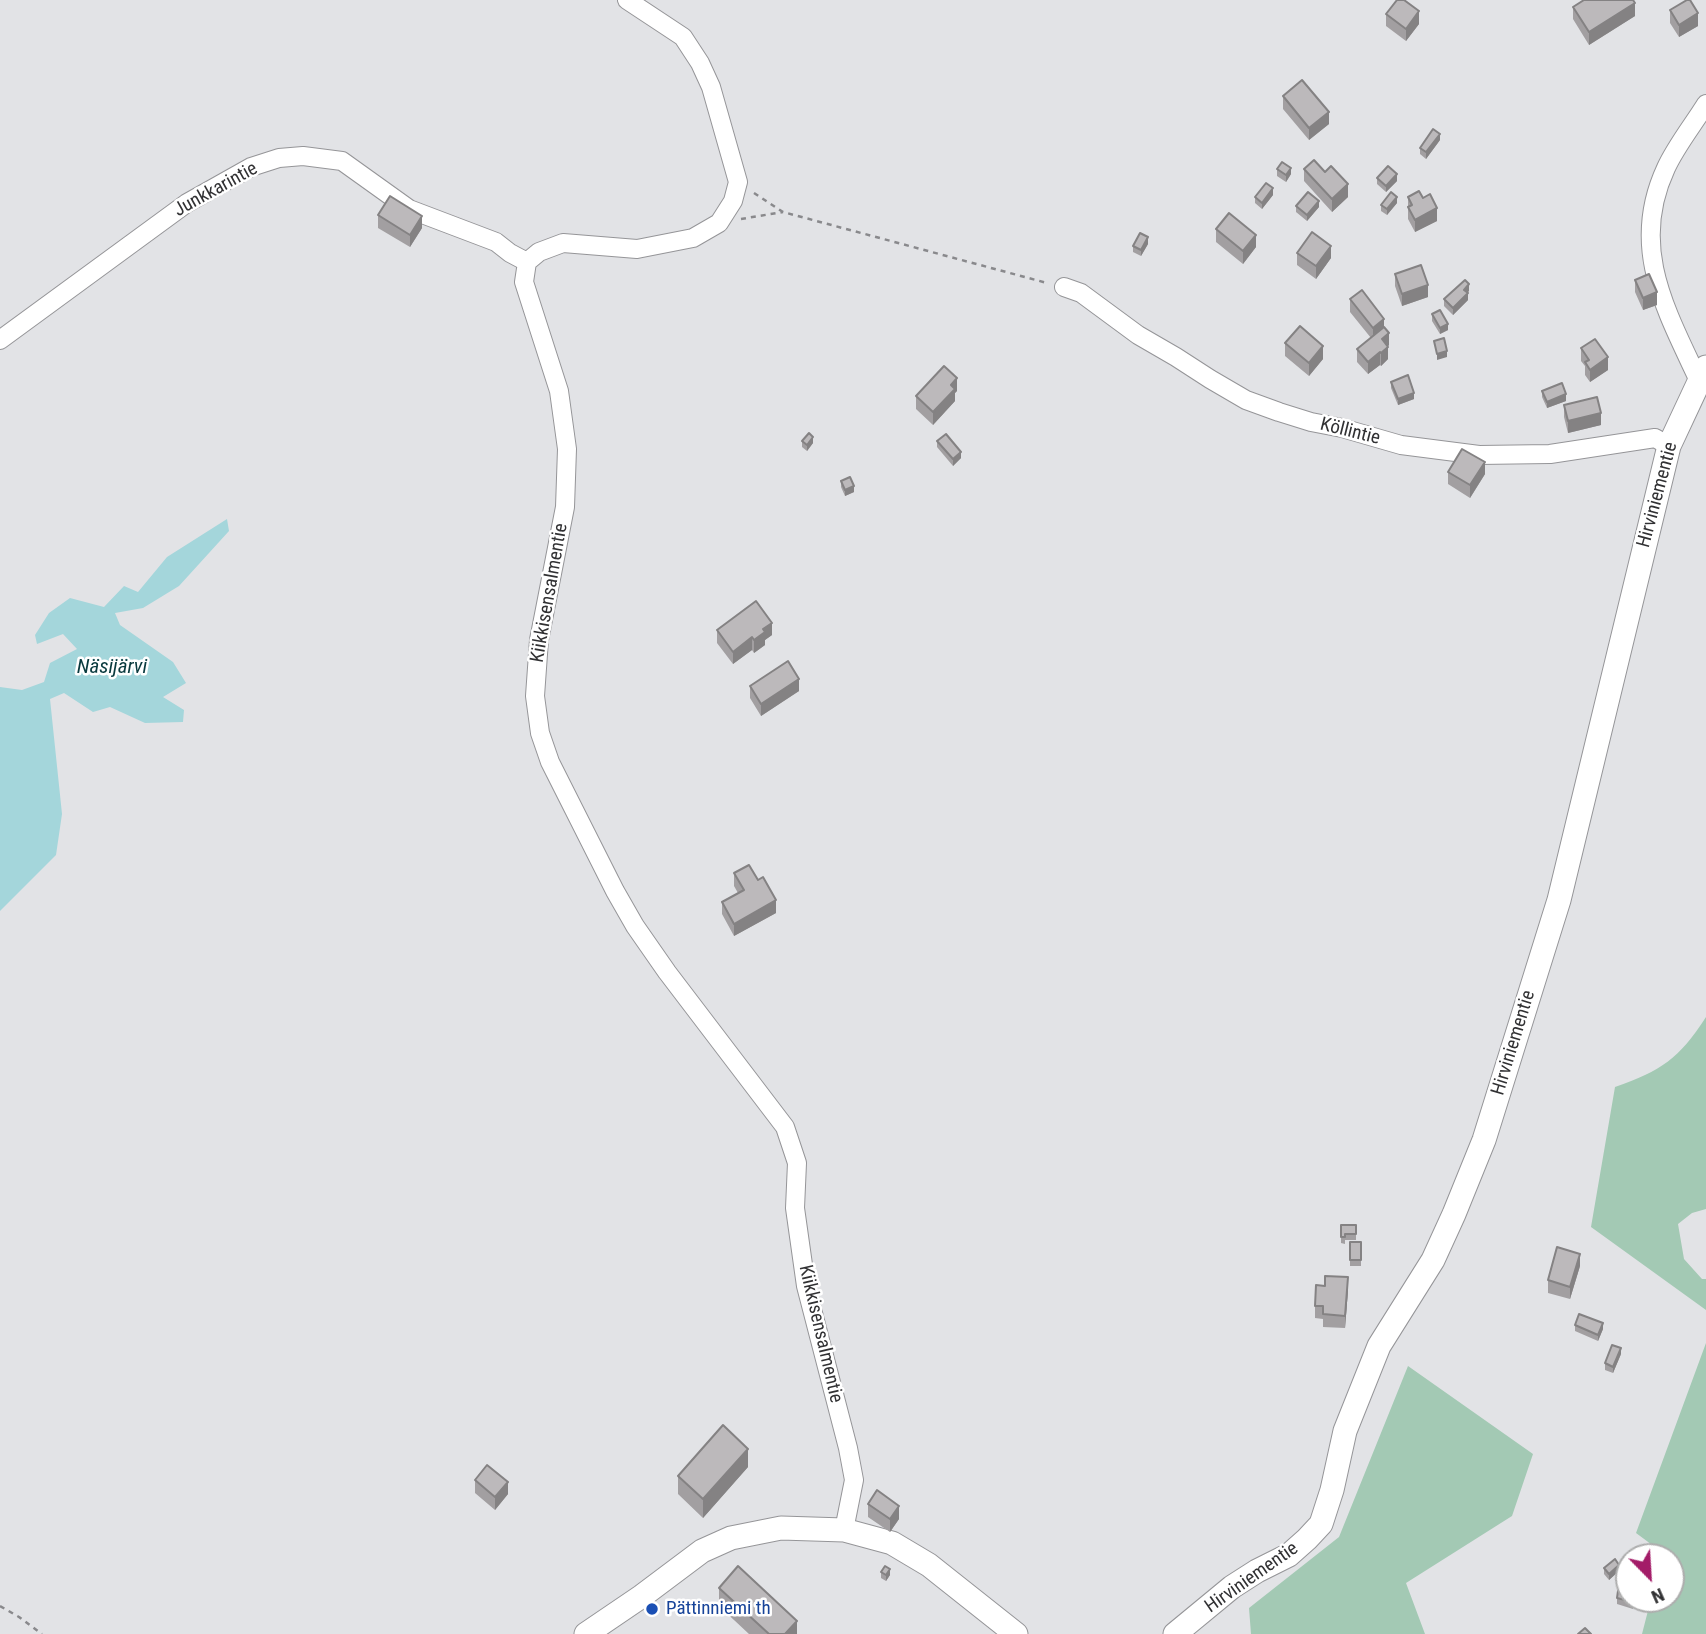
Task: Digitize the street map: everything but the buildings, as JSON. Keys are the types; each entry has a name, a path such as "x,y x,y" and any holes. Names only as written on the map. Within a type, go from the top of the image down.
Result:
{"street":[{"path":"527,262 539,252 563,243 637,249 693,237 719,223 733,201 738,182 711,87 700,63 682,37 627,0"},
{"path":"1703,374 1669,317 1655,277 1651,220 1654,200 1667,164 1706,104"},
{"name":"Junkkarintie","path":"0,340 187,204 251,167 279,158 303,156 342,161 409,209 496,242 527,262"},
{"name":"Kiikkisensalmentie","path":"527,262 524,282 559,391 567,449 565,507 539,640 536,696 540,733 556,774 635,926 785,1127 797,1163 796,1208 806,1286 854,1480 844,1530"},
{"name":"Köllintie","path":"1064,287 1082,293 1138,335 1234,393 1311,422 1401,445 1479,455 1550,454 1655,438 1668,446"},
{"name":"Hirviniementie","path":"1175,1634 1232,1587 1289,1555 1321,1524 1332,1490 1345,1431 1379,1346 1433,1260 1454,1214 1484,1140 1559,900 1668,446 1703,374"},
{"path":"586,1634 642,1597 702,1551 731,1538 781,1528 844,1530 892,1543 929,1565 1016,1634"}],"path":[{"path":"738,182 783,212 1064,287"},
{"path":"719,223 783,212"},
{"path":"0,1606 42,1634"}],"green space":[{"path":"1706,1017 1706,1209 1692,1213 1678,1224 1684,1259 1702,1279 1706,1279 1706,1310 1591,1227 1615,1087 1668,1062 1687,1044"},
{"path":"1706,1343 1706,1634 1642,1634 1647,1613 1685,1613 1685,1543 1650,1543 1636,1533"},
{"path":"1408,1366 1533,1454 1512,1516 1406,1583 1425,1634 1251,1634 1249,1608 1339,1537"}],"water":[{"name":"Näsijärvi","path":"227,519 229,531 179,586 143,608 115,613 120,625 173,662 186,683 163,697 184,710 183,722 145,723 110,707 93,712 64,693 50,699 62,814 56,855 0,911 0,687 22,690 44,682 50,663 77,649 63,634 37,644 35,635 49,613 70,598 104,607 124,586 138,592 167,557"}],"place":[{"name":"Pättinniemi th","path":"652,1609"}]}
